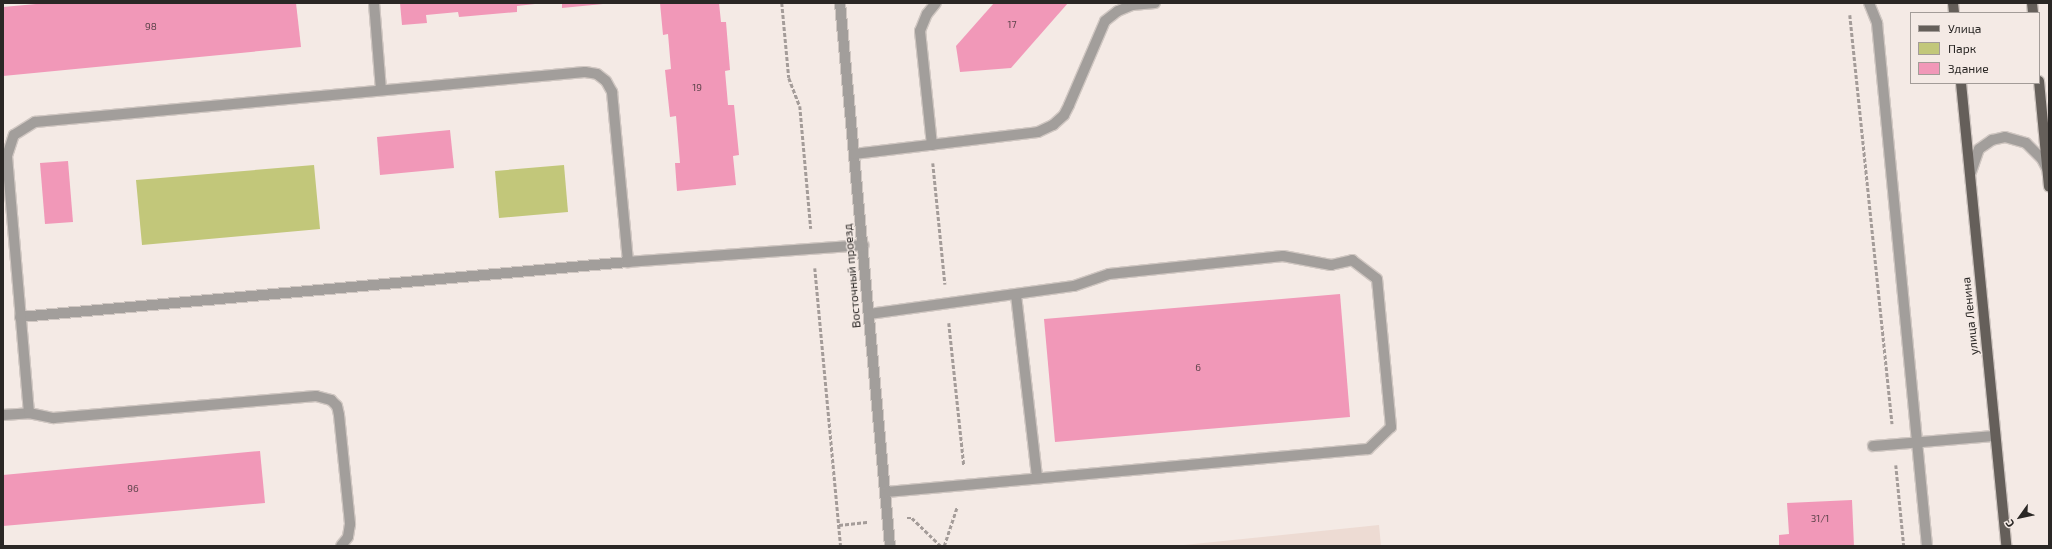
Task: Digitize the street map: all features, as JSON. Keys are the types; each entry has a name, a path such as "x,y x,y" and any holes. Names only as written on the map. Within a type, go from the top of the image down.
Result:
{"main road":[{"name":"улица Ленина","path":"1961,84 2006,546"},
{"path":"2039,84 2049,187"}],"street":[{"path":"374,3 381,90"},
{"name":"Восточный проезд","path":"840,3 890,546"},
{"path":"932,145 920,31 927,14 936,3"},
{"path":"854,154 1038,132 1053,125 1064,115 1069,106 1105,21 1118,11 1132,5 1155,3"},
{"path":"1869,3 1877,23 1927,546"},
{"path":"29,413 7,156 14,134 35,122 585,72 597,74 606,81 612,92 628,262"},
{"path":"1970,178 1974,158 1979,149 1992,140 2005,137 2026,143 2042,159 2048,171"},
{"path":"20,317 628,262 813,250 862,245"},
{"path":"869,314 947,305 1074,286 1109,274 1283,256 1331,265 1352,260 1377,279 1391,427 1368,449 965,483 886,492"},
{"path":"1016,295 1037,478"},
{"path":"3,415 29,413 53,418 316,396 331,400 337,406 339,415 350,524 348,537 341,546"},
{"path":"1873,446 1995,436"}],"path":[{"path":"782,3 789,78 800,106 841,546"},
{"path":"1850,11 1904,546"},
{"path":"932,145 965,483 944,546"}],"shaded area":[{"path":"1379,525 1381,546 1174,546"}],"green space":[{"path":"314,165 320,229 142,245 136,180"},
{"path":"564,165 568,212 499,218 495,171"}],"building":[{"path":"47,3 296,3 301,47 3,76 3,7"},
{"path":"400,3 535,4 517,6 517,12 459,17 458,12 426,15 427,23 402,25"},
{"path":"562,3 603,3 603,4 562,8"},
{"path":"660,3 719,3 721,22 726,22 730,70 725,71 728,105 734,105 739,155 733,156 736,185 677,191 675,163 680,163 676,116 670,117 665,70 671,69 668,34 663,35"},
{"path":"994,3 1068,3 1011,68 960,72 956,46"},
{"path":"450,130 454,168 380,175 377,137"},
{"path":"68,161 73,222 45,224 40,163"},
{"path":"1340,294 1350,417 1055,442 1044,319"},
{"path":"260,451 265,503 3,526 3,475"},
{"path":"1852,500 1854,546 1779,546 1779,535 1789,534 1787,503"}]}
